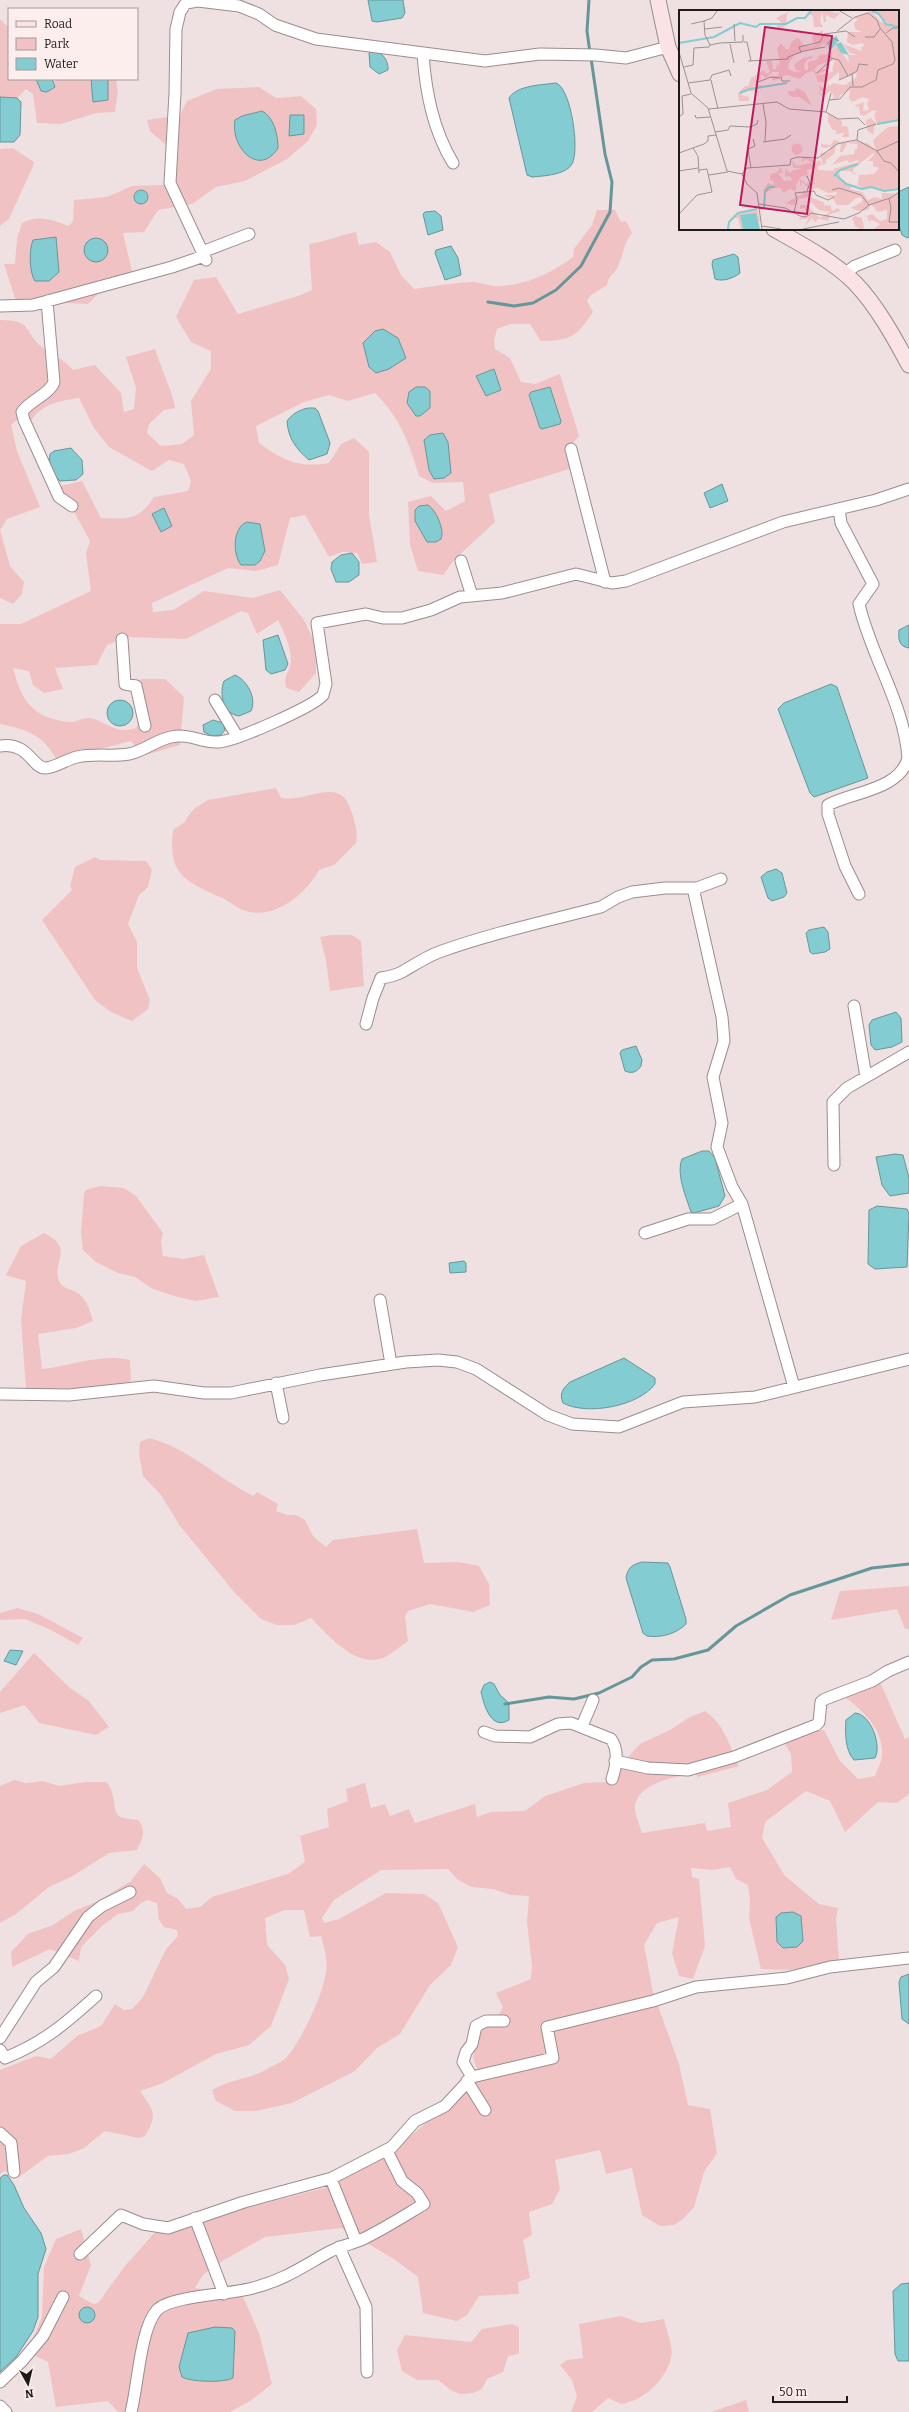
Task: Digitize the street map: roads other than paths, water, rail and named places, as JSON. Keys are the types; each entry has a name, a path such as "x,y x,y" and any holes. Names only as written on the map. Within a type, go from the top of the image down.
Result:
{"main road":[{"path":"658,0 668,47 679,72"},
{"path":"776,230 808,249 844,274 855,284 882,319 909,365"}],"street":[{"path":"204,256 170,183 175,93 176,29 183,2 198,1 239,6 259,14 275,25 316,39 485,61 540,54 582,54 626,58 668,47"},
{"path":"423,54 433,119 442,146 453,163"},
{"path":"0,306 33,305 172,267 204,256 249,234"},
{"path":"844,274 855,266 895,250"},
{"path":"47,301 54,382 52,388 27,405 22,412 24,420 59,497 72,506"},
{"path":"571,449 605,582"},
{"path":"0,746 12,745 22,749 40,766 47,768 82,756 128,754 170,737 185,735 213,742 224,742 302,709 323,695 326,684 317,624 366,614 383,618 402,618 431,610 460,597 502,593 576,574 605,582 626,581 783,522 838,509 909,489"},
{"path":"838,509 841,523 873,584 858,604 868,639 896,702 908,758 902,771 888,782 828,805 828,814 845,866 859,894"},
{"path":"461,561 472,596"},
{"path":"122,639 125,684 136,686 145,726"},
{"path":"215,700 238,736"},
{"path":"366,1024 373,998 381,978 401,973 415,963 440,952 456,948 479,938 601,907 618,897 632,892 693,888 721,879"},
{"path":"693,888 722,1017 724,1041 712,1077 722,1123 717,1147 732,1187 742,1204 794,1387"},
{"path":"854,1006 866,1077"},
{"path":"834,1165 834,1102 848,1088 909,1052"},
{"path":"645,1233 688,1219 712,1219 742,1204"},
{"path":"380,1300 391,1364"},
{"path":"0,1394 69,1395 154,1386 215,1394 391,1364 423,1360 457,1362 476,1369 553,1418 572,1424 610,1428 629,1425 683,1402 740,1400 909,1359"},
{"path":"276,1383 283,1418"},
{"path":"615,1761 648,1768 688,1770 734,1757 816,1725 819,1722 821,1702 825,1699 872,1682 888,1671 909,1662"},
{"path":"582,1726 593,1700"},
{"path":"484,1732 495,1736 530,1737 558,1724 582,1726 611,1739 614,1743 615,1761 612,1779"},
{"path":"0,2038 36,1982 54,1967 88,1917 102,1906 130,1892"},
{"path":"80,2254 119,2215 125,2215 143,2224 162,2229 331,2179 387,2151 415,2121 445,2106 451,2101 469,2079 553,2058 547,2027 653,2001 685,1990 714,1984 787,1978 830,1967 909,1958"},
{"path":"0,2050 5,2058 47,2038 62,2027 96,1996"},
{"path":"486,2110 469,2079 463,2062 466,2052 472,2044 476,2026 482,2022 504,2021"},
{"path":"0,2133 10,2143 14,2172"},
{"path":"130,2412 145,2339 156,2312 167,2304 191,2298 224,2294 254,2288 290,2276 339,2247 356,2241 424,2204 417,2193 402,2181 387,2151"},
{"path":"331,2179 356,2241"},
{"path":"195,2218 224,2294"},
{"path":"339,2247 366,2307 367,2372"},
{"path":"0,2382 22,2362 44,2336 63,2296"},
{"path":"0,2406 6,2412"}],"water":[{"path":"368,0 403,0 405,13 402,18 377,22 372,21"},
{"path":"376,51 384,57 388,70 379,74 370,67 369,53"},
{"path":"36,80 52,80 55,87 47,92 41,91"},
{"path":"91,80 108,80 108,100 93,102"},
{"path":"556,83 561,87 570,107 573,120 575,146 574,157 572,164 565,171 532,177 527,175 509,98 518,90 524,88"},
{"path":"0,97 17,98 21,102 20,135 14,142 0,142"},
{"path":"262,111 270,117 277,138 278,148 270,157 263,160 255,159 241,149 235,130 235,120 242,116"},
{"path":"290,115 304,115 304,134 289,136"},
{"path":"909,187 909,237 907,238 902,235 899,225 899,192"},
{"path":"141,190 146,192 148,197 146,202 141,204 136,202 134,197 136,192"},
{"path":"435,211 441,216 443,230 428,235 423,214 425,212"},
{"path":"56,237 59,272 49,281 35,281 30,261 33,240"},
{"path":"96,238 105,241 108,250 105,259 96,262 87,259 84,250 87,241"},
{"path":"451,246 458,258 461,275 445,280 435,253 436,250"},
{"path":"734,254 738,257 740,273 728,279 715,279 712,264 713,260"},
{"path":"383,329 398,338 406,358 389,369 376,373 369,367 363,343 375,331"},
{"path":"494,369 501,390 486,396 476,376"},
{"path":"416,387 425,387 430,391 430,408 420,416 416,416 407,403 409,392"},
{"path":"550,387 561,421 560,424 542,429 540,428 529,395 531,392"},
{"path":"308,408 315,408 318,411 330,443 327,454 309,460 300,452 291,438 287,421 291,416"},
{"path":"443,433 448,442 451,473 444,478 434,479 429,470 424,440 430,435"},
{"path":"71,448 82,460 83,474 76,480 60,481 55,476 52,469 50,454 54,451"},
{"path":"722,484 728,501 710,508 704,493"},
{"path":"428,505 434,511 441,526 441,539 436,542 427,542 415,521 415,510 419,506"},
{"path":"164,508 172,526 161,532 152,514"},
{"path":"247,522 260,524 265,551 260,561 255,565 241,565 236,554 235,541 239,529"},
{"path":"352,553 359,562 359,575 349,582 336,582 331,569 332,562 341,555"},
{"path":"909,625 909,648 901,644 899,639 899,630"},
{"path":"278,635 288,664 285,670 271,674 266,670 263,640"},
{"path":"235,675 247,685 253,701 251,711 239,716 229,712 222,697 224,681"},
{"path":"831,684 837,687 868,778 814,797 810,793 778,709 784,703"},
{"path":"120,700 129,704 133,713 129,722 120,726 111,722 107,713 111,704"},
{"path":"213,720 223,723 225,730 221,735 212,736 204,732 203,725"},
{"path":"776,869 782,873 787,893 784,897 772,901 768,898 761,877 767,872"},
{"path":"824,927 828,932 830,949 825,952 813,954 810,952 806,933 809,930"},
{"path":"896,1012 901,1018 902,1042 892,1047 875,1050 871,1045 869,1025 872,1020"},
{"path":"636,1046 642,1060 641,1066 634,1072 625,1071 620,1053 622,1050"},
{"path":"702,1151 709,1151 715,1158 725,1196 719,1206 694,1213 691,1212 684,1193 680,1165 682,1159"},
{"path":"895,1154 903,1155 909,1178 909,1193 890,1196 882,1185 876,1157"},
{"path":"877,1206 907,1209 909,1214 907,1267 875,1269 868,1264 869,1210"},
{"path":"464,1261 466,1263 466,1272 450,1273 449,1263"},
{"path":"624,1358 655,1378 655,1384 647,1392 625,1403 598,1409 573,1407 563,1403 561,1397 562,1391 570,1382"},
{"path":"642,1562 668,1563 670,1567 686,1619 686,1624 673,1633 663,1636 647,1636 643,1633 626,1578 631,1567"},
{"path":"10,1650 23,1651 16,1665 4,1661"},
{"path":"490,1682 494,1684 500,1695 509,1703 509,1720 497,1722 489,1715 486,1709 481,1692 484,1685"},
{"path":"855,1713 866,1719 874,1731 877,1746 875,1758 854,1760 849,1752 847,1747 846,1720"},
{"path":"793,1912 801,1916 803,1941 797,1947 783,1948 777,1942 776,1917 781,1913"},
{"path":"909,1974 909,2024 902,2019 899,1982 901,1977"},
{"path":"7,2175 14,2185 24,2208 41,2233 46,2249 38,2274 38,2317 33,2331 16,2357 0,2372 0,2178"},
{"path":"909,2283 909,2361 898,2361 895,2354 893,2291 901,2284"},
{"path":"87,2307 94,2312 95,2315 90,2322 87,2323 80,2318 79,2315 84,2308"},
{"path":"215,2327 232,2328 235,2331 233,2378 222,2381 208,2381 192,2380 182,2377 179,2367 188,2333"}],"waterway":[{"path":"589,0 587,31 590,53"},
{"path":"488,302 514,306 533,303 556,290 581,266 610,212 612,182 605,154 591,58"},
{"path":"505,1704 549,1697 574,1699 599,1693 632,1677 641,1667 652,1660 674,1659 708,1650 736,1626 790,1595 872,1568 909,1564"}]}
